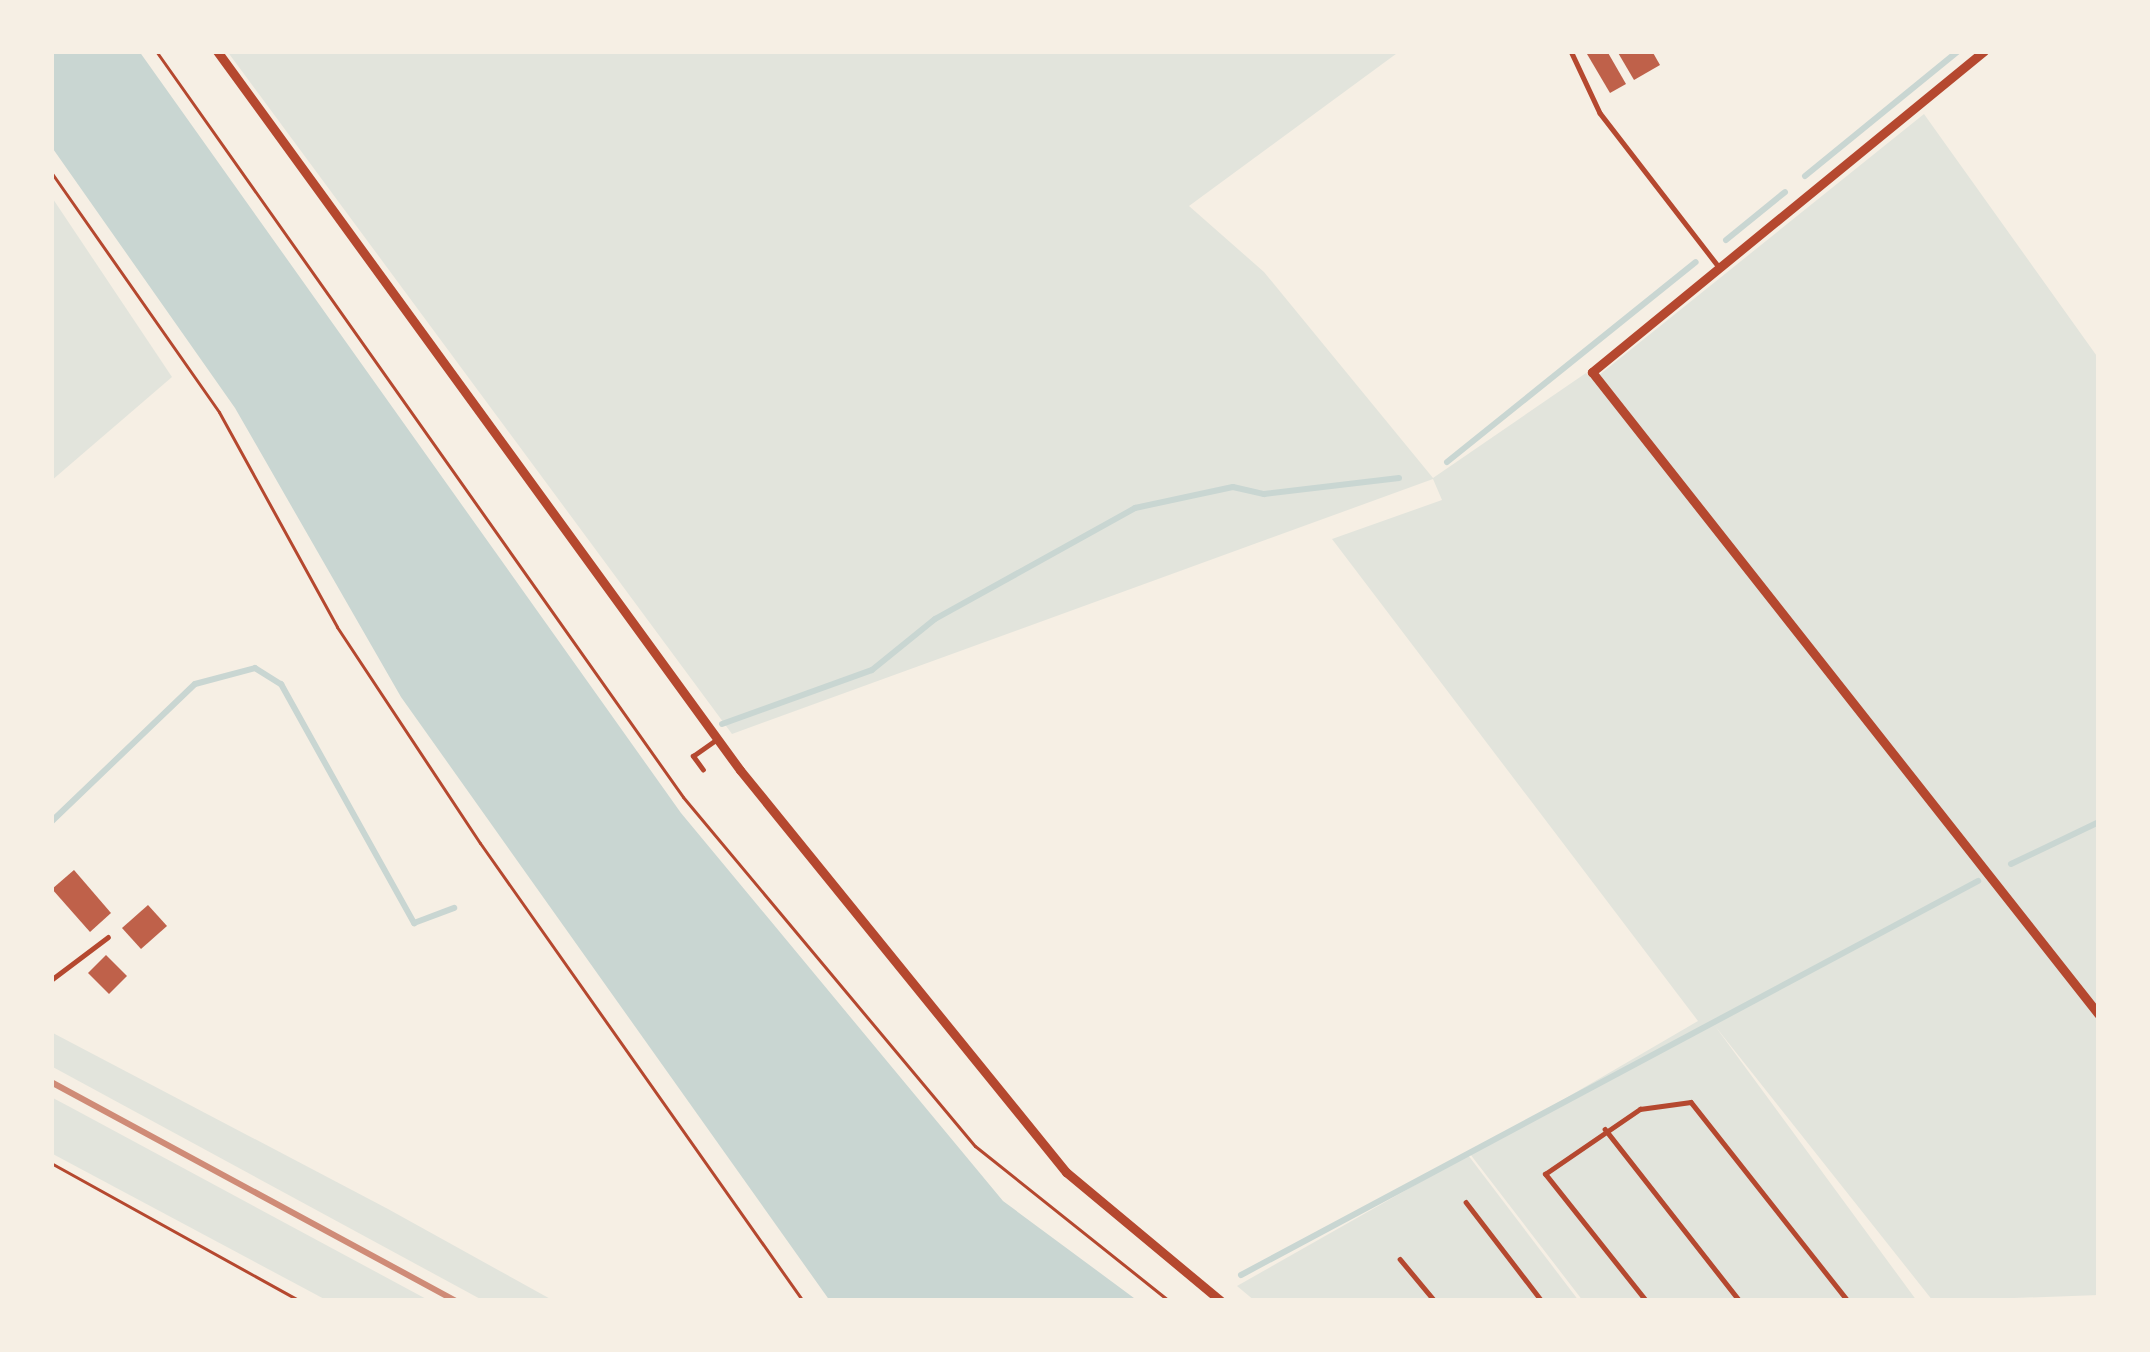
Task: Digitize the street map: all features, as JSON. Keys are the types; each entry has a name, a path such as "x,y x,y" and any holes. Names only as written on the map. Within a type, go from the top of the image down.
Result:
{"street":[{"path":"217,51 717,739 1066,1172 1221,1301"},
{"path":"1984,51 1592,372 2099,1015"}],"lane":[{"path":"1571,51 1600,113 1720,268"},
{"path":"703,770 693,756 717,739"},
{"path":"51,980 109,937"},
{"path":"1646,1301 1545,1174 1640,1109 1691,1102 1848,1301"},
{"path":"1605,1129 1740,1301"},
{"path":"1466,1202 1542,1301"},
{"path":"1400,1258 1435,1301"}],"path":[{"path":"156,51 667,774 975,1146 1169,1301"},
{"path":"51,172 219,412 337,627 467,824 803,1301"},
{"path":"667,774 693,756"},
{"path":"51,1163 300,1301"}],"shaded area":[{"path":"51,51 139,51 681,813 1003,1201 1138,1301 830,1301 401,697 235,408 51,146"},
{"path":"227,51 1400,51 1189,206 1264,272 1433,478 1586,373 1593,380 1924,114 2099,359 2099,1295 1933,1301 1715,1026 1917,1301 1583,1301 1470,1154 1698,1021 1332,539 1442,500 1433,479 732,734"},
{"path":"51,196 172,377 51,481"},
{"path":"51,1032 554,1301 484,1301 51,1066"},
{"path":"51,1097 430,1301 328,1301 51,1153"},
{"path":"1468,1155 1579,1301 1255,1301 1237,1286"}],"building":[{"path":"1607,51 1626,84 1610,93 1587,54"},
{"path":"1617,51 1652,51 1660,65 1634,80"},
{"path":"74,870 111,913 90,932 52,889"},
{"path":"148,905 167,926 141,949 122,928"},
{"path":"106,955 127,976 109,994 88,973"}],"waterway":[{"path":"1805,176 1958,51"},
{"path":"1726,240 1785,192"},
{"path":"1447,462 1696,262"},
{"path":"722,724 872,670 935,619 1135,508 1233,487 1264,494 1399,478"},
{"path":"51,822 195,684 255,668 281,684 414,923 454,908"},
{"path":"2011,864 2099,822"},
{"path":"1241,1275 1978,881"}],"railway":[{"path":"51,1082 456,1301"}]}
